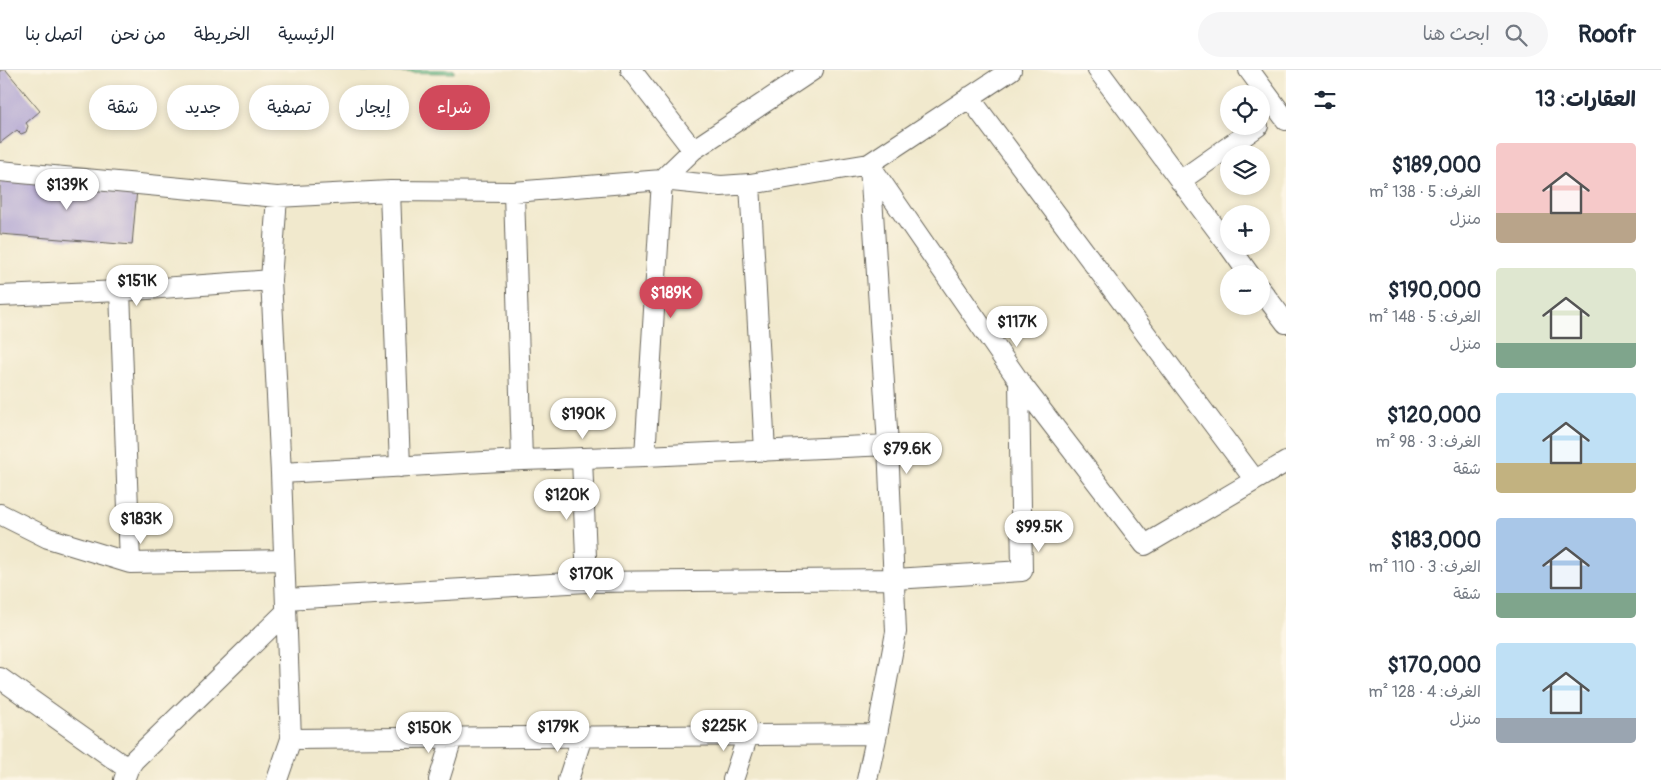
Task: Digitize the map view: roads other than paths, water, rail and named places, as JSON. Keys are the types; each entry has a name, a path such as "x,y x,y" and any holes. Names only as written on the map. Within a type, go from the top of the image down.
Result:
{"street":[{"path":"631,70 693,150"},
{"path":"644,456 662,180 693,150 812,70"},
{"path":"0,171 278,196 390,191 514,192 662,180 722,186 750,184 869,164 1011,70"},
{"path":"1098,70 1220,234"},
{"path":"1249,70 1283,115 1270,120"},
{"path":"969,97 1255,480"},
{"path":"1180,181 1245,135"},
{"path":"869,164 1019,381 1145,545 1286,462"},
{"path":"867,780 878,734 896,632 888,445 869,164"},
{"path":"750,184 765,451"},
{"path":"390,191 400,467"},
{"path":"514,192 522,460"},
{"path":"277,780 291,739 281,473 271,280 278,196"},
{"path":"0,296 271,280"},
{"path":"120,290 130,563"},
{"path":"1270,302 1286,323"},
{"path":"0,678 126,774 138,756 286,605 587,582 895,579 1022,571 1019,381"},
{"path":"281,473 522,460 888,445"},
{"path":"582,458 587,582"},
{"path":"0,514 48,538 130,563 284,560"},
{"path":"291,739 878,734"},
{"path":"733,780 748,735"},
{"path":"568,780 582,737"},
{"path":"439,780 452,738"}]}
